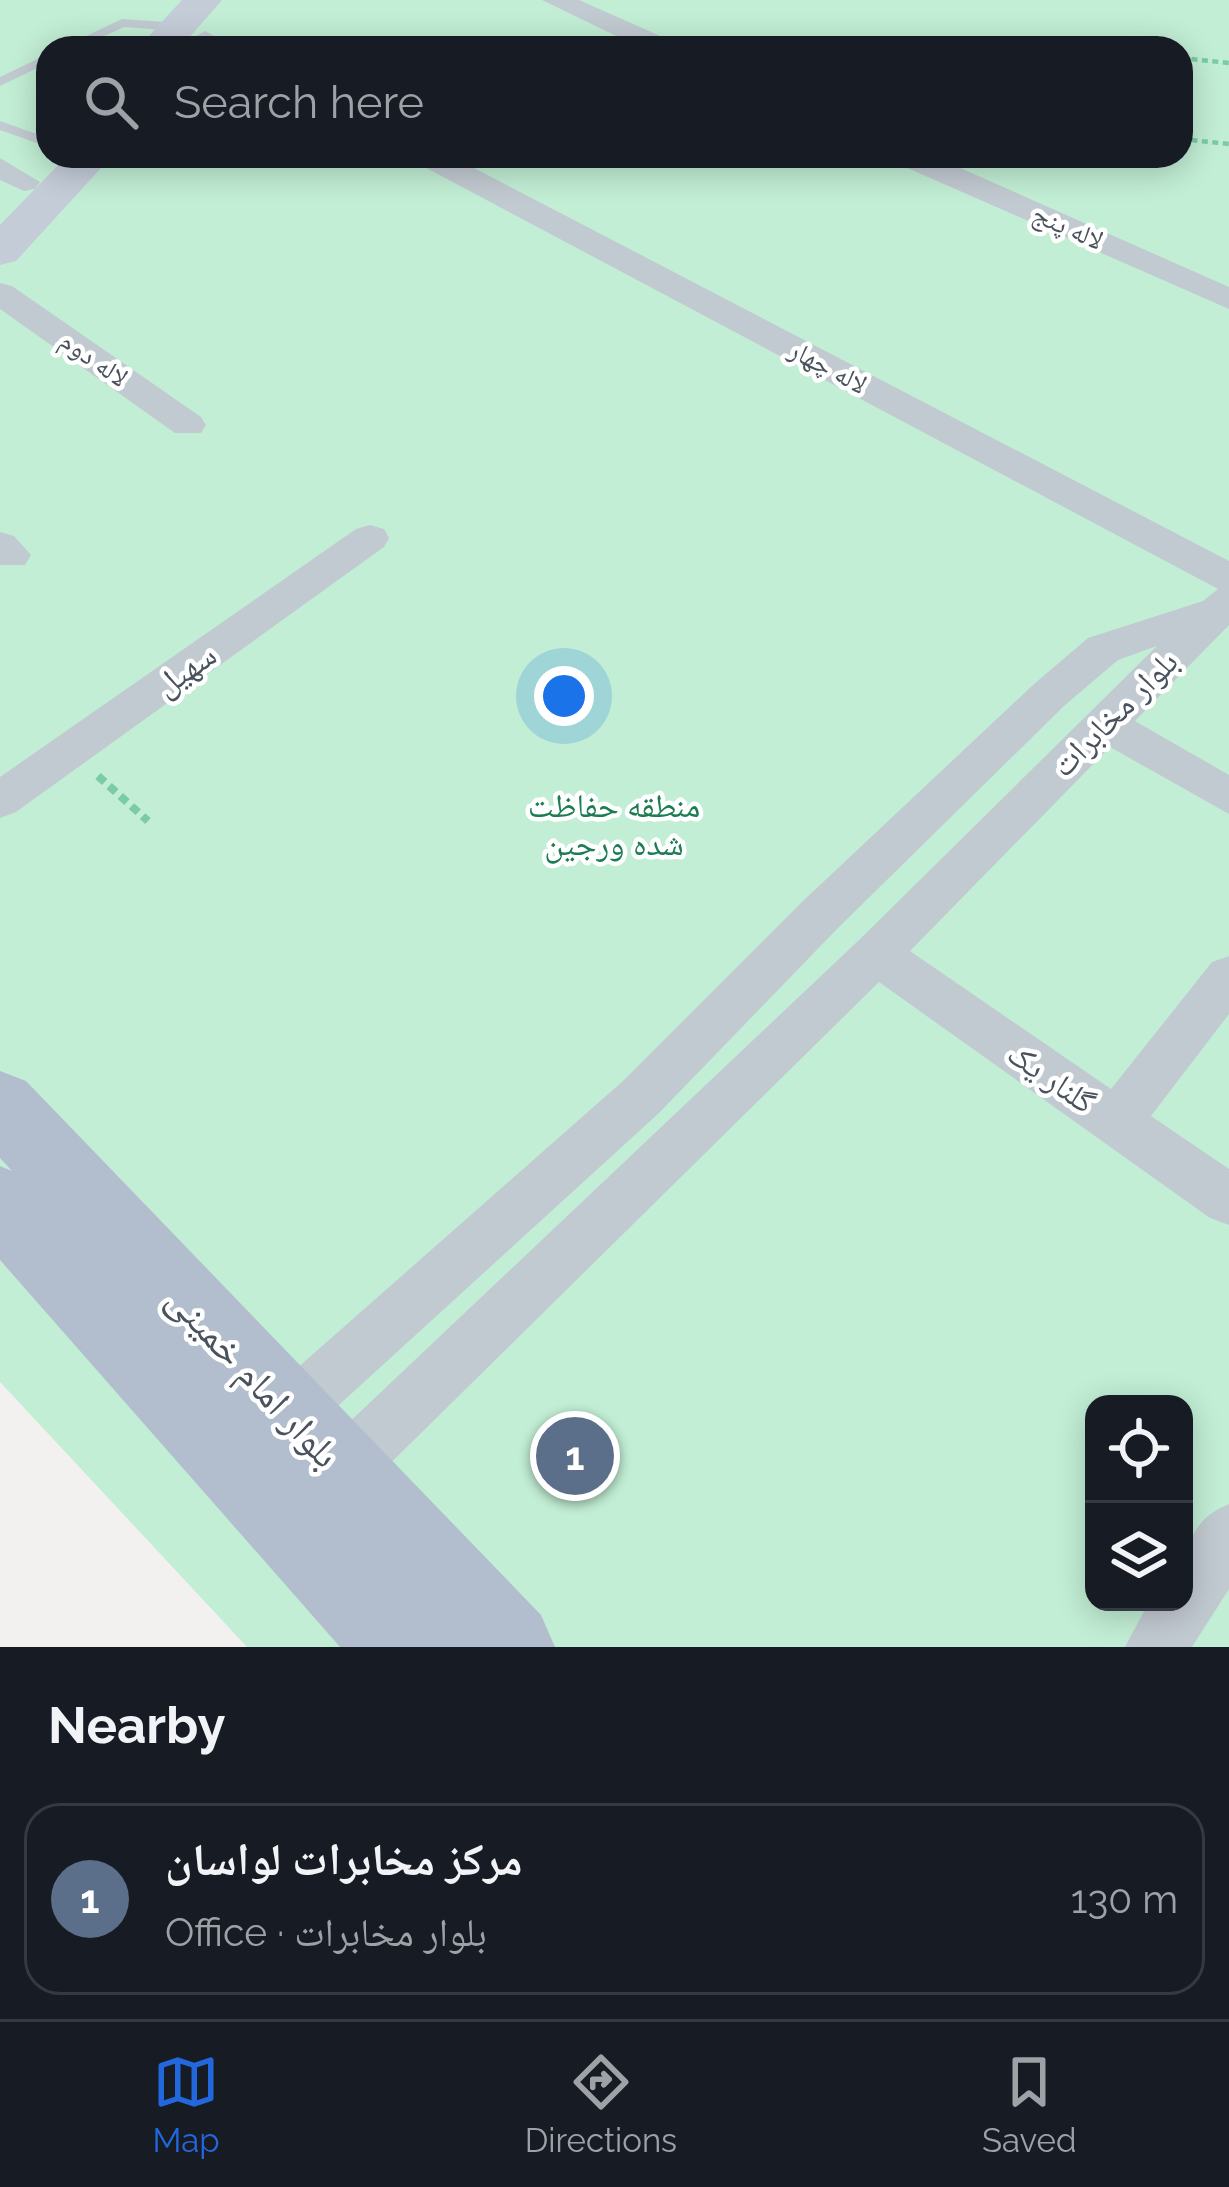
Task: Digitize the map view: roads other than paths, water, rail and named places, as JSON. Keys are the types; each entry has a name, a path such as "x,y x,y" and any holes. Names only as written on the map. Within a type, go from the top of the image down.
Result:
{"main road":[{"name":"بلوار امام خمینی","path":"0,1105 289,1466 400,1647"},
{"name":"بلوار امام خمینی","path":"0,1203 289,1466 509,1647"}],"street":[{"path":"194,35 240,0"},
{"path":"556,0 637,36"},
{"path":"0,251 80,168"},
{"name":"لاله چهار","path":"450,168 1223,597"},
{"name":"لاله پنج","path":"934,168 1229,299"},
{"name":"لاله دوم","path":"0,293 188,425"},
{"name":"سهیل","path":"0,800 370,538"},
{"name":"بلوار مخابرات","path":"289,1466 876,954 1223,597"},
{"name":"بلوار مخابرات","path":"289,1466 820,915 1049,695 1103,649 1223,597"},
{"path":"1104,723 1229,796"},
{"name":"گلنار یک","path":"876,954 1229,1200"},
{"path":"1116,1121 1229,977"},
{"path":"1156,1647 1229,1534"}],"lane":[{"path":"94,36 122,23 194,35"},
{"path":"0,82 36,64"},
{"path":"0,125 36,138"}],"place":[{"name":"مرکز مخابرات لواسان","path":"575,1456"}],"park label":[{"name":"منطقه حفاظت شده ورجین","path":"614,824"}]}
